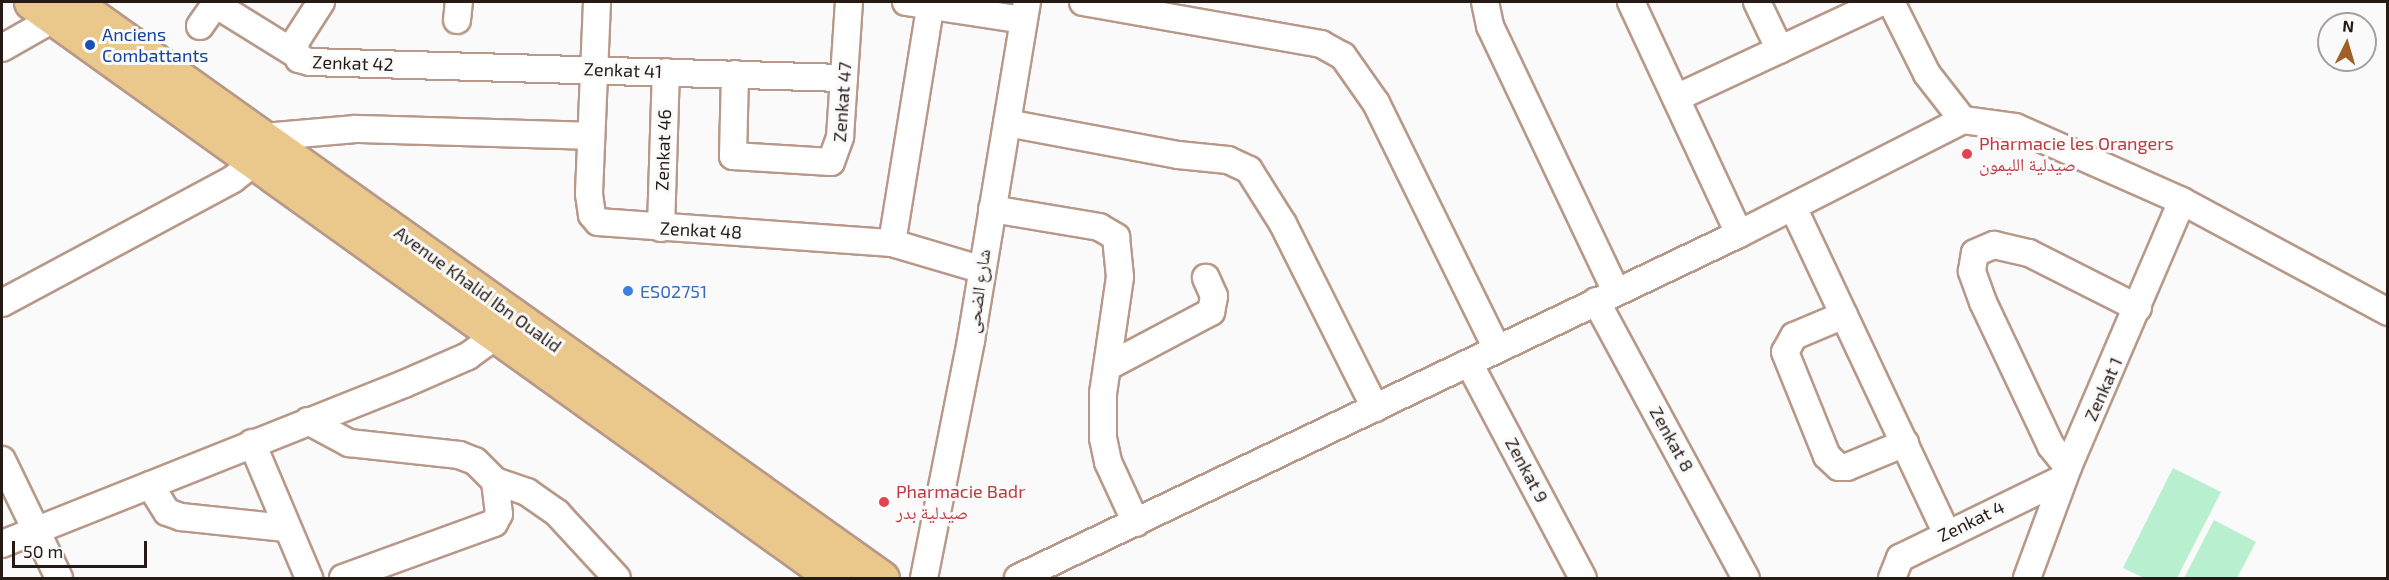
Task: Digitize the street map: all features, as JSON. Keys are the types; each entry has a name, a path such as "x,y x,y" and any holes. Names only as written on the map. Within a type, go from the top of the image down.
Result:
{"main road":[{"name":"Avenue Khalid Ibn Oualid","path":"64,5 882,579"},
{"name":"Avenue Khalid Ibn Oualid","path":"265,148 496,336 834,579"}],"street":[{"name":"Zenkat 42","path":"321,2 294,44 294,53 310,62 403,65"},
{"path":"2,303 265,148 356,129 590,136 597,2"},
{"name":"Zenkat 47","path":"735,74 733,156 822,164 838,153 849,2"},
{"path":"906,2 1025,11"},
{"path":"1083,2 1321,44 1343,56 1376,103 1496,347"},
{"name":"Zenkat 8","path":"1485,2 1490,26 1606,296 1746,579"},
{"path":"1631,2 1739,234"},
{"path":"1756,2 1779,50"},
{"path":"1676,98 1882,2"},
{"path":"1891,2 1927,74 1963,120"},
{"path":"200,26 216,3 294,53"},
{"path":"892,243 931,3"},
{"path":"2,48 64,5"},
{"name":"شارع الضحى","path":"924,579 971,340 980,269 1025,11"},
{"name":"Zenkat 41","path":"403,65 844,78"},
{"name":"Zenkat 46","path":"660,228 666,72"},
{"path":"1018,579 1469,363 1496,347 1739,234 1963,120 2015,127 2182,201 2388,312"},
{"path":"1006,123 1178,155 1228,160 1250,170 1278,216 1375,408"},
{"name":"Zenkat 48","path":"590,136 594,218 610,226 892,243 980,269"},
{"name":"Zenkat 1","path":"2027,579 2066,473 2139,308 2182,201"},
{"path":"1793,207 1946,532"},
{"path":"992,209 1099,227 1116,237 1120,277 1107,367 1103,438 1108,462 1136,523"},
{"path":"2066,473 2050,446 1983,302 1972,271 1975,253 1994,245 2029,253 2139,308"},
{"path":"1107,367 1206,316 1215,302 1206,278"},
{"path":"1844,315 1794,336 1785,352 1827,456 1839,467 1847,467 1905,443"},
{"path":"2,544 450,365 496,336"},
{"name":"Zenkat 9","path":"1469,363 1583,579"},
{"path":"308,422 349,443 459,455 475,461 495,481 527,492 556,513 617,579"},
{"path":"252,443 285,528 309,579"},
{"path":"2,460 59,579"},
{"name":"Zenkat 4","path":"1892,579 1900,558 1946,532 2066,473"},
{"path":"343,579 494,523 499,514 495,481"},
{"path":"150,485 167,512 181,517 285,528"}],"green space":[{"path":"2173,468 2221,492 2177,578 2144,578 2123,568"},
{"path":"2214,520 2256,542 2237,578 2184,578"}],"place":[{"name":"Anciens Combattants","path":"90,45"},
{"name":"Pharmacie les Orangers صيدلية الليمون","path":"1967,154"},
{"name":"ES02751","path":"628,291"},
{"name":"Pharmacie Badr صيدلية بدر","path":"884,502"}]}
